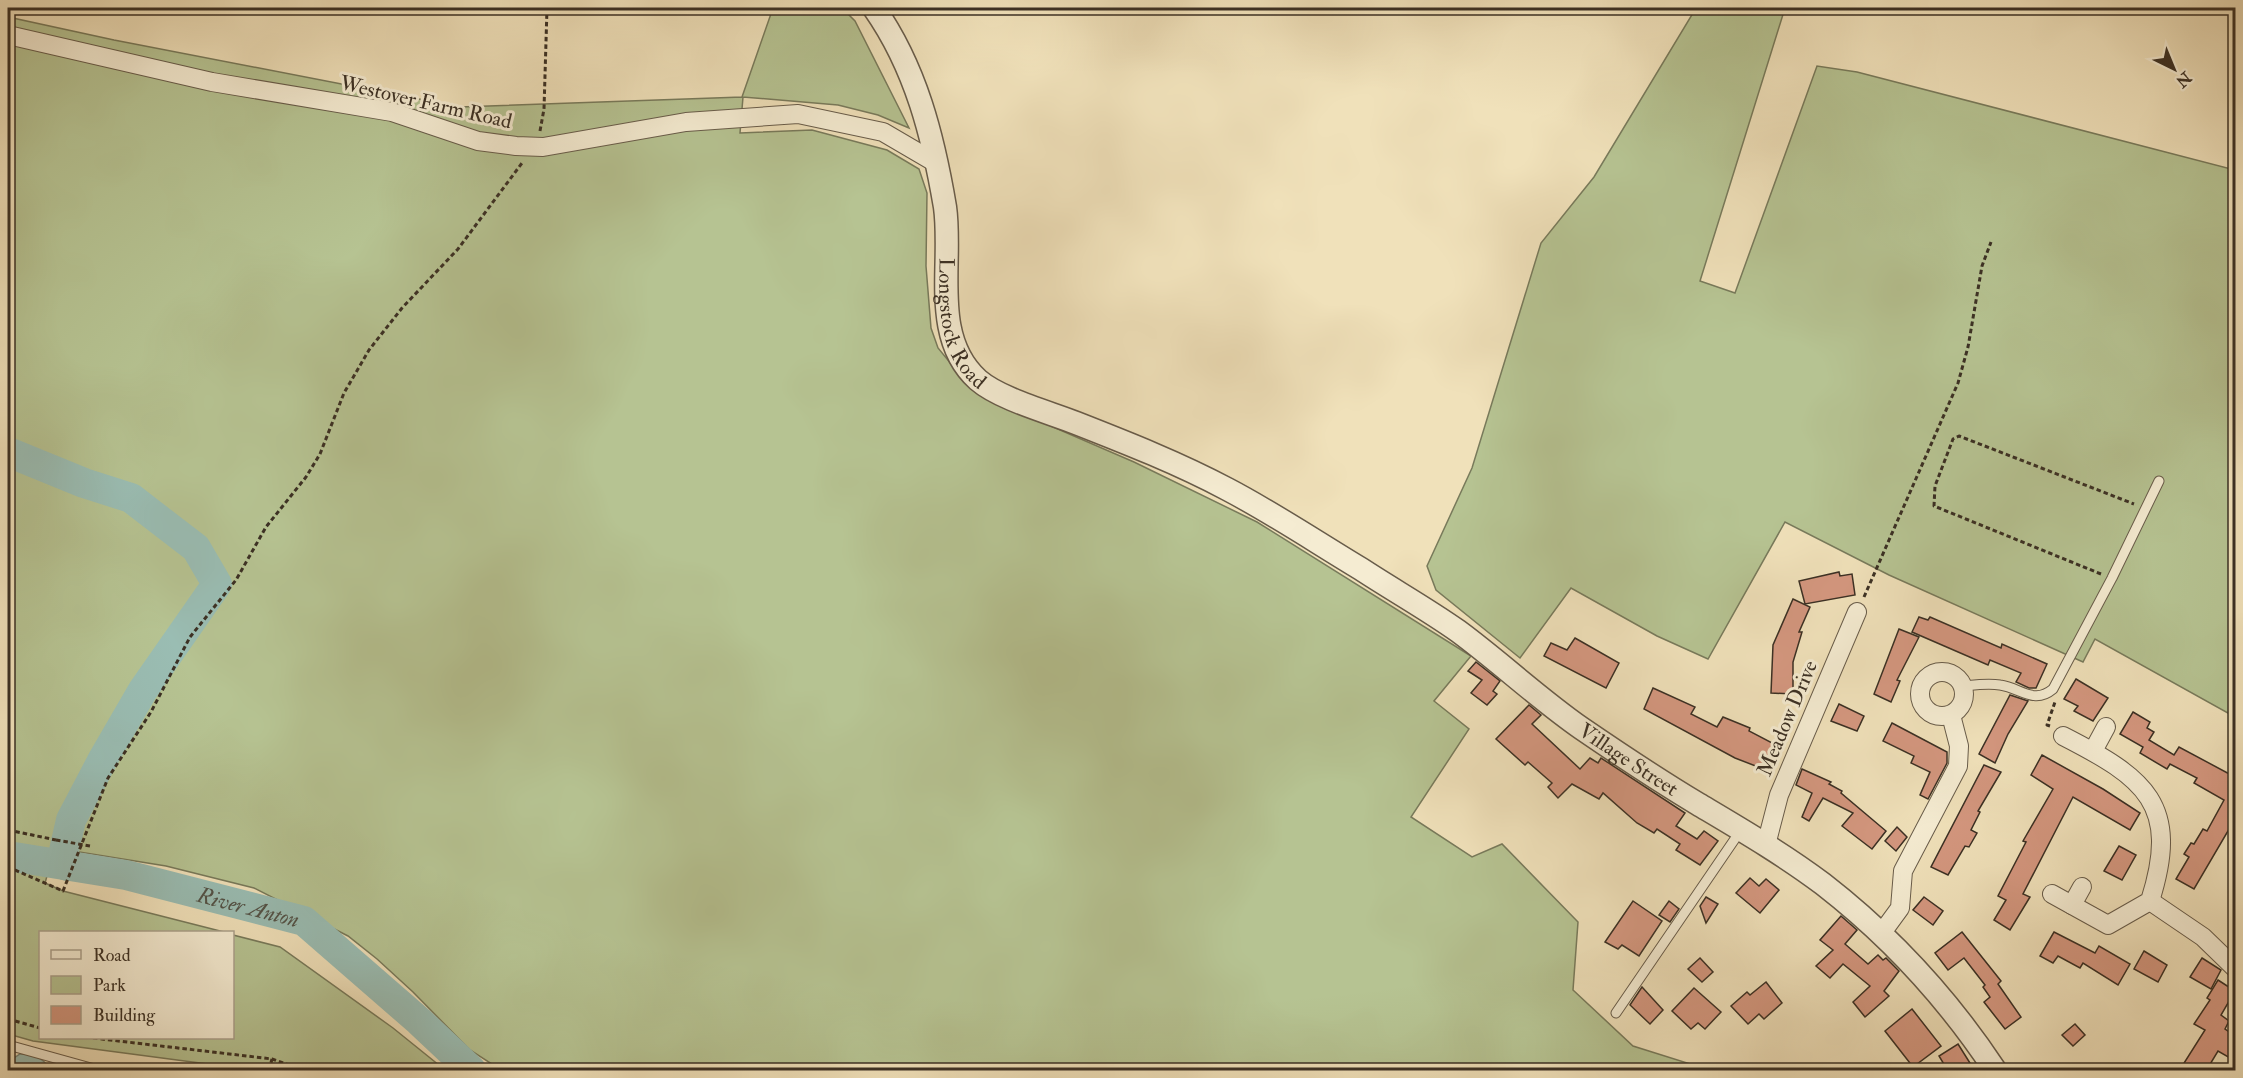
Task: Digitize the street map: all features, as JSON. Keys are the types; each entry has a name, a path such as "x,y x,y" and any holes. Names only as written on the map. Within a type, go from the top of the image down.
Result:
{"street":[{"name":"Longstock Road","path":"874,8 900,50 923,106 946,213 950,326 954,342 970,371 981,382 999,393 1174,462 1227,489"},
{"name":"Westover Farm Road","path":"8,35 212,82 392,112 478,141 543,147 686,122 798,114 883,132 936,163"},
{"name":"Village Street","path":"1227,489 1275,515 1454,629 1579,727 1766,845 1821,883 1881,934 1932,987 1962,1024 1995,1071"},
{"name":"Meadow Drive","path":"1766,845 1779,795 1857,612"},
{"path":"1945,672 1958,679 1962,686 1964,692 1961,706 1951,715 1936,716 1924,708 1920,701 1921,686 1930,675 1945,672"},
{"path":"1881,934 1900,908 1903,871 1958,766 1959,746 1951,715"},
{"path":"2093,751 2106,727"},
{"path":"2052,894 2108,925 2150,901 2160,871 2160,825 2151,799 2118,766 2063,736"},
{"path":"2072,905 2082,886"},
{"path":"2150,901 2203,937 2235,969"}],"lane":[{"path":"1962,686 2000,684 2034,696 2045,696 2054,689 2159,481"},
{"path":"1616,1012 1741,830"},
{"path":"8,1045 98,1071"}],"path":[{"path":"540,131 544,109 547,8"},
{"path":"8,867 63,891 108,778 151,712 190,637 236,580 266,527 306,477 320,454 344,393 369,350 402,308 458,249 524,160"},
{"path":"1857,612 1958,383 1968,347 1982,266 1991,242"},
{"path":"2112,578 1934,506 1935,486 1953,439 1959,436 2132,504 2148,504"},
{"path":"2054,689 2055,700 2047,725 2063,736"},
{"path":"8,830 90,846"},
{"path":"8,1019 39,1028"},
{"path":"102,1039 272,1059 303,1071"},
{"path":"268,1071 272,1059"}],"green space":[{"path":"773,8 842,8 855,21 909,128 878,115 838,105 743,97 740,133 812,130 887,150 919,169 927,193 926,266 931,328 938,348 956,370 1002,405 1134,462 1257,522 1471,656 1434,701 1469,729 1411,817 1472,857 1502,844 1578,922 1573,990 1633,1046 1700,1067 1701,1070 501,1070 470,1050 413,992 348,936 254,888 166,866 55,848 45,883 63,891 220,931 39,931 39,1039 234,1039 234,935 280,947 393,1028 445,1070 253,1070 33,1041 8,1034 8,17 114,40 460,107 742,97"},
{"path":"1696,8 1785,8 1700,281 1735,293 1817,66 1857,72 2235,170 2235,717 2095,639 2083,662 1889,575 1785,522 1708,659 1657,636 1571,588 1520,658 1436,590 1427,566 1472,468 1541,243 1594,177"}],"water":[{"path":"20,1054 38,1057 50,1070 8,1070 8,1062"}],"building":[{"path":"1839,572 1840,576 1852,574 1855,595 1805,604 1799,581"},
{"path":"1793,599 1810,607 1799,632 1802,632 1793,662 1793,694 1771,693 1773,645"},
{"path":"1919,617 1928,620 1930,617 2001,648 2002,644 2047,664 2036,688 2029,688 2016,682 2021,673 1990,660 1988,665 1912,632"},
{"path":"1899,629 1919,637 1897,680 1900,681 1891,702 1874,694"},
{"path":"1575,638 1619,663 1606,688 1544,656 1551,643 1567,650"},
{"path":"1476,662 1500,681 1493,691 1497,694 1487,705 1471,693 1482,680 1468,671"},
{"path":"2076,679 2108,698 2093,721 2074,711 2078,706 2064,699"},
{"path":"1653,688 1695,707 1691,714 1717,727 1723,717 1750,728 1749,731 1778,746 1766,770 1735,758 1644,709"},
{"path":"2010,695 2028,701 2008,734 1995,763 1979,754"},
{"path":"1839,704 1864,716 1857,731 1831,721"},
{"path":"1529,705 1541,715 1532,724 1580,769 1590,758 1598,763 1601,758 1685,813 1676,826 1697,839 1704,831 1718,841 1700,865 1676,850 1680,844 1657,829 1654,833 1637,823 1603,793 1599,799 1572,784 1558,798 1548,787 1552,783 1528,762 1525,765 1496,739"},
{"path":"2133,712 2150,722 2147,728 2154,732 2149,740 2174,755 2179,747 2235,777 2235,819 2194,889 2176,879 2189,857 2184,854 2191,843 2194,844 2203,829 2207,831 2224,800 2194,783 2197,778 2170,764 2167,769 2140,753 2143,747 2120,734"},
{"path":"1892,723 1947,752 1947,763 1928,799 1920,795 1930,772 1911,763 1914,756 1883,741"},
{"path":"2042,755 2103,789 2140,813 2130,830 2073,797 2023,894 2030,897 2010,930 1994,920 2006,900 1998,896 2026,842 2023,841 2053,789 2031,775"},
{"path":"1984,765 2001,772 1978,811 1980,812 1971,830 1977,833 1969,847 1965,846 1948,875 1931,867"},
{"path":"1802,769 1831,782 1829,784 1842,791 1841,793 1886,831 1872,849 1842,826 1853,813 1823,798 1809,821 1802,817 1812,793 1796,785"},
{"path":"1897,827 1907,837 1896,851 1885,841"},
{"path":"2119,846 2136,855 2122,880 2104,871"},
{"path":"1750,878 1759,886 1766,879 1779,890 1760,913 1736,893"},
{"path":"1706,897 1718,904 1706,923 1700,906"},
{"path":"1924,897 1943,911 1933,925 1913,910"},
{"path":"1633,901 1662,921 1639,956 1622,945 1618,949 1605,942"},
{"path":"1669,901 1679,909 1670,922 1659,915"},
{"path":"1841,916 1857,930 1845,944 1868,964 1878,955 1883,960 1886,958 1899,971 1884,991 1889,996 1865,1017 1853,1002 1870,986 1843,964 1830,978 1816,966 1833,950 1820,940"},
{"path":"1962,932 2001,981 1998,984 2021,1017 2005,1029 1984,1002 1990,997 1983,987 1985,985 1964,958 1948,970 1935,953"},
{"path":"2054,932 2095,953 2099,946 2130,964 2118,985 2083,963 2080,968 2058,956 2053,963 2040,956"},
{"path":"2144,951 2167,965 2158,982 2134,969"},
{"path":"1700,958 1713,972 1702,982 1688,969"},
{"path":"2202,958 2221,970 2211,989 2190,977"},
{"path":"2218,980 2235,991 2221,1015 2229,1021 2225,1029 2235,1036 2235,1048 2230,1058 2218,1051 2206,1071 2179,1071 2205,1030 2194,1024 2210,1000 2207,998"},
{"path":"1766,982 1782,1003 1764,1019 1759,1014 1748,1024 1731,1006 1747,992 1750,995"},
{"path":"1642,987 1663,1010 1650,1024 1630,1005"},
{"path":"1694,988 1721,1012 1705,1029 1698,1023 1691,1029 1672,1011"},
{"path":"1912,1009 1941,1046 1913,1067 1885,1031"},
{"path":"2075,1024 2085,1035 2073,1046 2062,1035"},
{"path":"1958,1044 1975,1071 1948,1071 1939,1056"}],"waterway":[{"path":"8,452 84,483 131,498 196,548 217,584 143,690 103,759 71,820 63,855 67,866"},
{"name":"River Anton","path":"8,856 126,875 304,921 419,1021 471,1070"}]}
